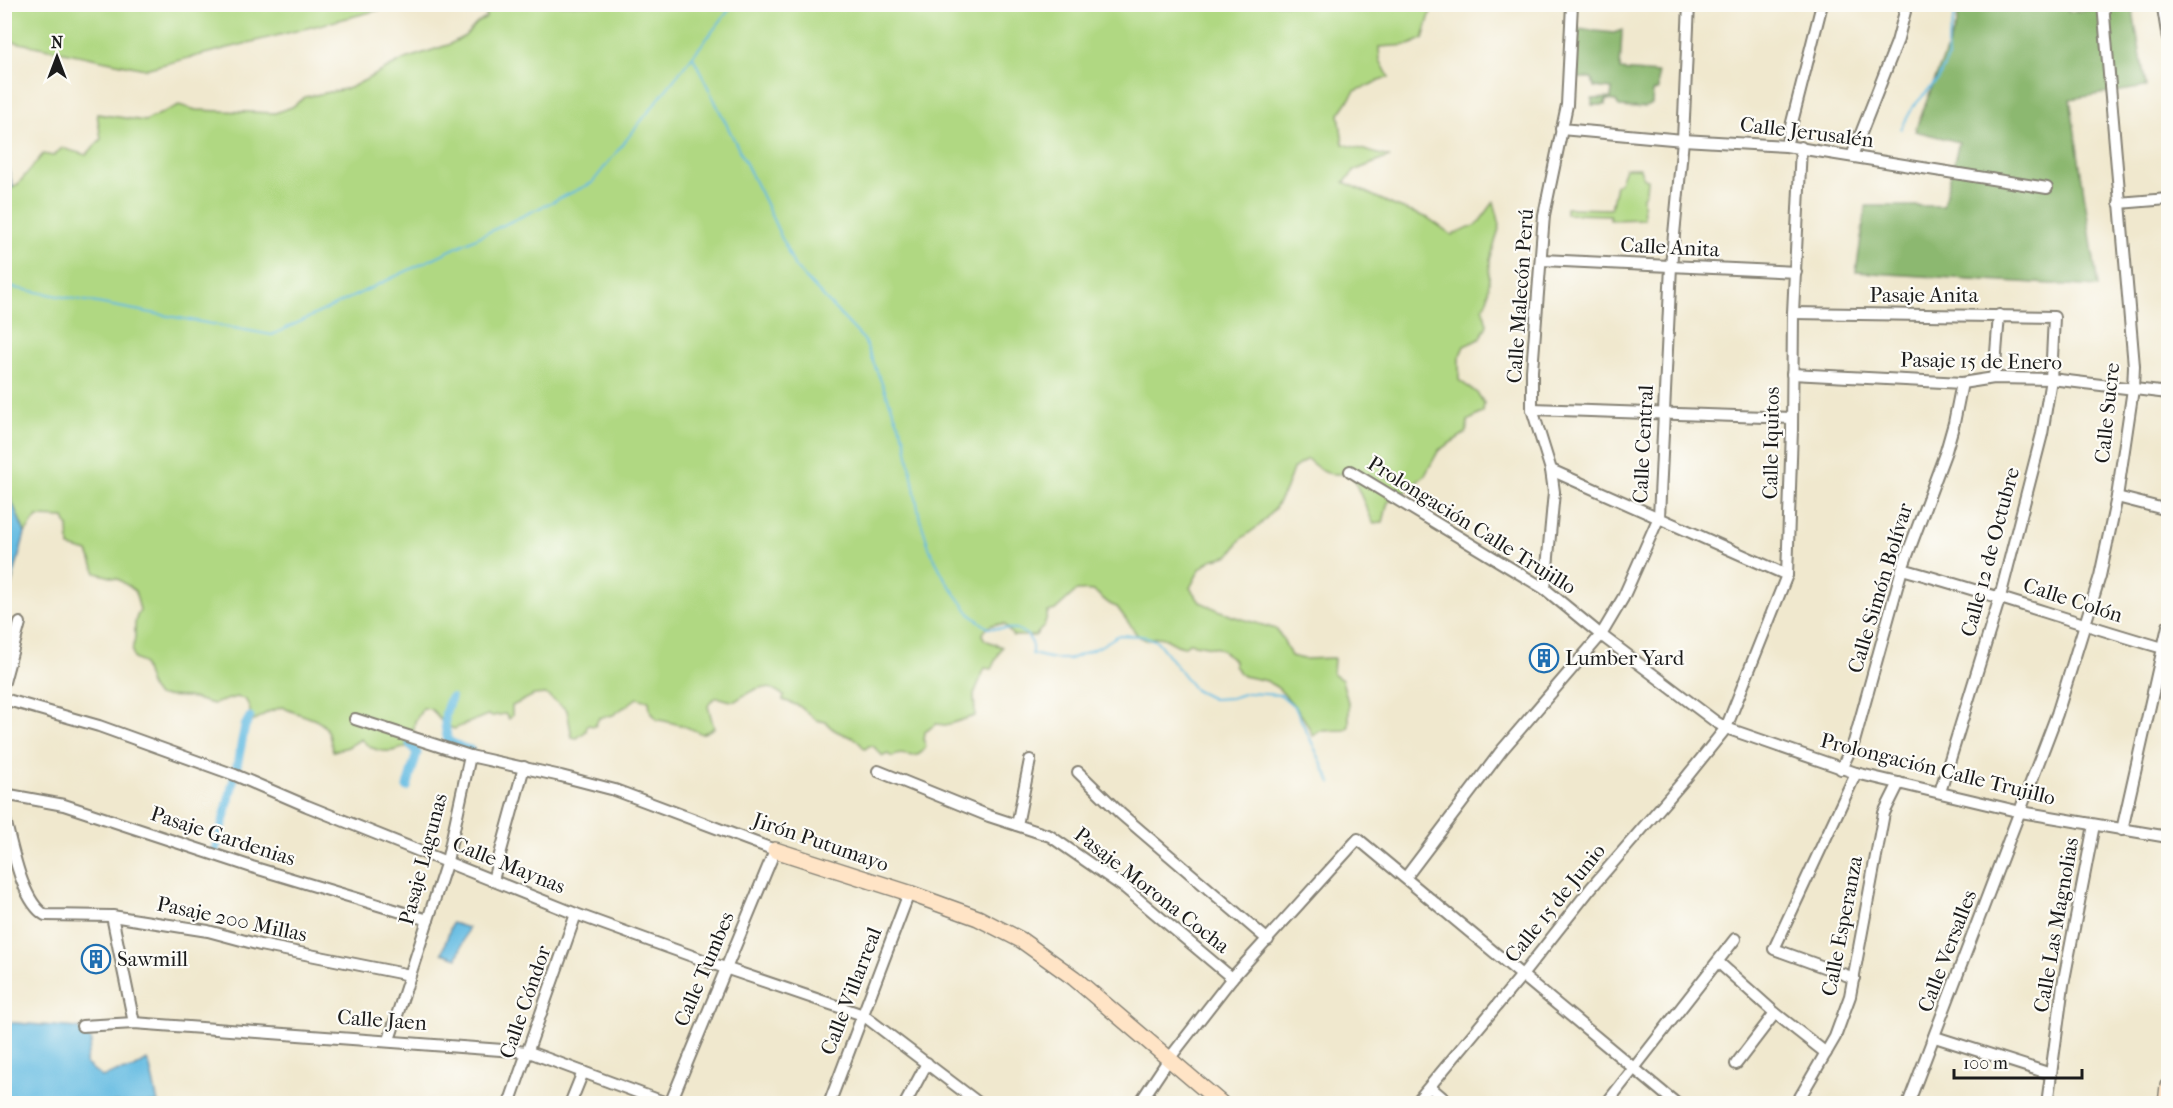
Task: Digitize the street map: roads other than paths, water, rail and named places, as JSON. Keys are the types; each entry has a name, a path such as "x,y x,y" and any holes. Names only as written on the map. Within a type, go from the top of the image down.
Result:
{"street":[{"name":"Calle Malecón Perú","path":"1545,589 1554,492 1551,470 1532,409 1532,372 1544,215 1567,105 1572,4"},
{"name":"Calle Central","path":"1406,877 1502,750 1601,634 1623,598 1659,517 1671,266 1683,140 1689,4"},
{"path":"1786,146 1822,4"},
{"path":"1852,156 1897,42 1907,4"},
{"name":"Calle Sucre","path":"2021,812 2057,714 2100,576 2117,497 2133,389 2134,366 2103,4"},
{"path":"2163,8 2169,39"},
{"name":"Calle Jerusalén","path":"1561,129 1683,140 1801,147 2047,188"},
{"name":"Calle Iquitos","path":"1726,728 1787,575 1793,314 1801,147"},
{"path":"2119,203 2169,199"},
{"name":"Calle Anita","path":"1542,260 1796,272"},
{"name":"Pasaje Anita","path":"1793,314 2054,317"},
{"path":"1994,378 1999,315"},
{"name":"Calle 12 de Octubre","path":"1940,792 2000,597 2042,434 2051,379 2054,317"},
{"name":"Pasaje 15 de Enero","path":"1792,374 1962,383 1994,378 2051,379 2169,393"},
{"name":"Calle Simón Bolívar","path":"1841,769 1854,742 1902,569 1946,452 1962,383"},
{"path":"1532,409 1792,418"},
{"path":"1551,470 1787,575"},
{"name":"Prolongación Calle Trujillo","path":"1350,471 1545,589 1726,728 1856,773 2021,812 2169,837"},
{"path":"2117,497 2169,510"},
{"name":"Calle Colón","path":"1902,569 2000,597 2084,626 2163,648"},
{"path":"4,682 20,623"},
{"path":"2122,830 2169,626"},
{"name":"Calle Maynas","path":"4,699 99,726 235,775 576,914 724,968 863,1015 980,1104"},
{"name":"Jirón Putumayo","path":"355,719 470,756 615,790 775,850 978,918 1021,940 1074,978 1222,1104"},
{"name":"Calle 15 de Junio","path":"1415,1104 1591,888 1726,728"},
{"name":"Pasaje Lagunas","path":"389,1040 447,861 470,756"},
{"path":"1017,825 1030,760"},
{"path":"493,880 524,767"},
{"name":"Pasaje Morona Cocha","path":"878,771 989,816 1050,836 1125,888 1232,978"},
{"path":"1078,772 1121,814 1268,939"},
{"path":"1854,978 1774,949 1856,773"},
{"name":"Calle Esperanza","path":"1796,1104 1835,1037 1854,978 1884,813 1899,783"},
{"name":"Pasaje Gardenias","path":"4,794 64,804 252,867 428,920"},
{"name":"Calle Versalles","path":"1908,1104 2021,812"},
{"name":"Pasaje 200 Millas","path":"4,816 28,899 37,911 45,915 112,916 208,931 260,945 410,975"},
{"name":"Calle Las Magnolias","path":"2048,1104 2063,985 2094,825"},
{"path":"1139,1104 1168,1059 1232,978 1358,839 1677,1104"},
{"name":"Calle Tumbes","path":"670,1104 724,968 775,850"},
{"name":"Calle Villarreal","path":"829,1104 909,893"},
{"name":"Calle Cóndor","path":"509,1104 576,914"},
{"path":"112,916 134,1023"},
{"path":"1606,1104 1735,939"},
{"path":"1718,962 1826,1053"},
{"path":"1736,1064 1775,1012"},
{"name":"Calle Jaen","path":"82,1026 134,1023 529,1052 670,1104"},
{"path":"1935,1037 2051,1074"},
{"path":"905,1104 927,1064"},
{"path":"570,1104 583,1072"},
{"path":"2166,1104 2169,1086"},
{"path":"1430,1087 1450,1104"}],"water":[{"path":"5,157 13,187 4,193"},
{"path":"4,485 25,533 5,609"},
{"path":"452,923 468,928 457,958 442,953"},
{"path":"4,1022 78,1028 92,1041 85,1063 102,1077 133,1069 147,1060 158,1103 5,1103"}],"waterway":[{"path":"4,286 272,335 592,183 734,4"},
{"path":"1901,129 1913,107 1938,79 1948,58 1947,46 1955,15 1954,4"},
{"path":"693,57 795,267 864,340 905,439 920,519 930,550 946,581 971,615 988,628 1017,629 1027,635 1032,643 1032,654 1054,659 1070,659 1099,647 1119,635 1144,636 1157,641 1195,690 1213,699 1231,698 1247,693 1281,695 1295,707 1331,783"},
{"path":"451,698 445,719 448,741 470,750 470,756"},
{"path":"215,853 245,726 250,717"},
{"path":"407,787 417,753 410,744"}],"place":[{"name":"Lumber Yard","path":"1544,658"},
{"name":"Sawmill","path":"96,959"}]}
